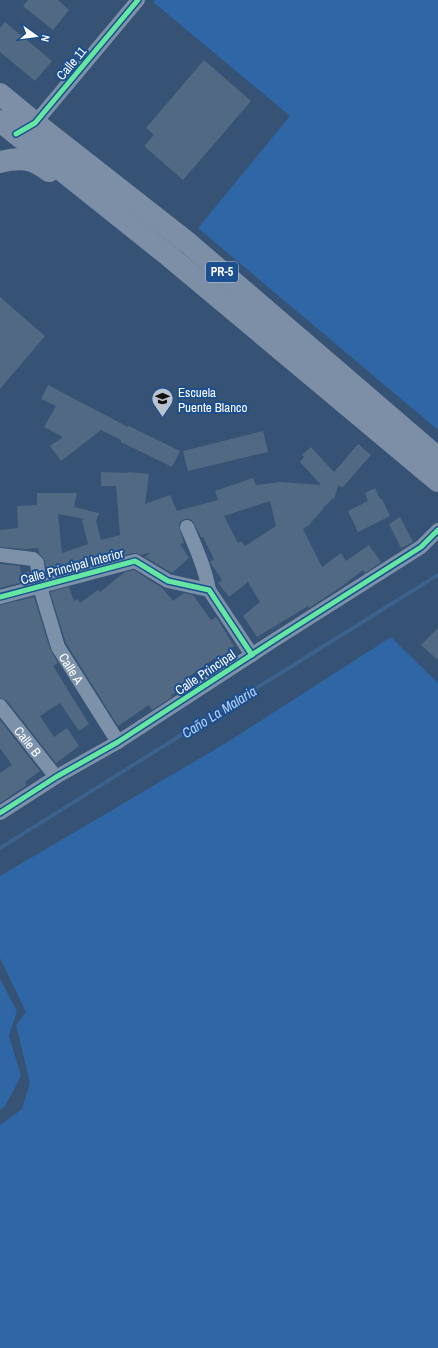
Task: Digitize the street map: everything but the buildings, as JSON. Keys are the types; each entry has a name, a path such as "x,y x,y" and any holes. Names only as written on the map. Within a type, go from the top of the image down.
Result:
{"main road":[{"name":"PR-5","path":"0,94 188,243 438,458"},
{"name":"PR-5","path":"8,127 169,256 438,481"},
{"path":"0,162 16,159 28,160 37,162 56,176 69,176"}],"street":[{"name":"Calle 11","path":"8,127 35,123 138,0"},
{"path":"187,527 210,590 252,655"},
{"name":"Calle Principal","path":"0,813 56,777 118,742 421,546 438,530"},
{"name":"Calle A","path":"0,555 34,559 37,563 40,587 58,647 118,742"},
{"name":"Calle Principal Interior","path":"0,597 135,561 168,582 210,590"},
{"name":"Calle B","path":"0,706 56,777"}],"shaded area":[{"path":"155,0 438,0 438,430 198,228 290,116 153,2"},
{"path":"391,637 438,683 438,1348 0,1348 0,1125 22,1109 30,1083 16,1025 26,1012 0,958 0,876 226,743"},
{"path":"0,979 17,1011 9,1036 21,1076 5,1106 0,1110"}],"waterway":[{"name":"Caño La Malaria","path":"0,848 438,575"}],"cycle path":[{"path":"16,134 35,123 138,0"},
{"path":"0,813 56,777 118,742 421,547 438,530"},
{"path":"0,597 135,561 168,581 209,590 252,655"}],"place":[{"name":"Escuela Puente Blanco","path":"163,418"}]}
